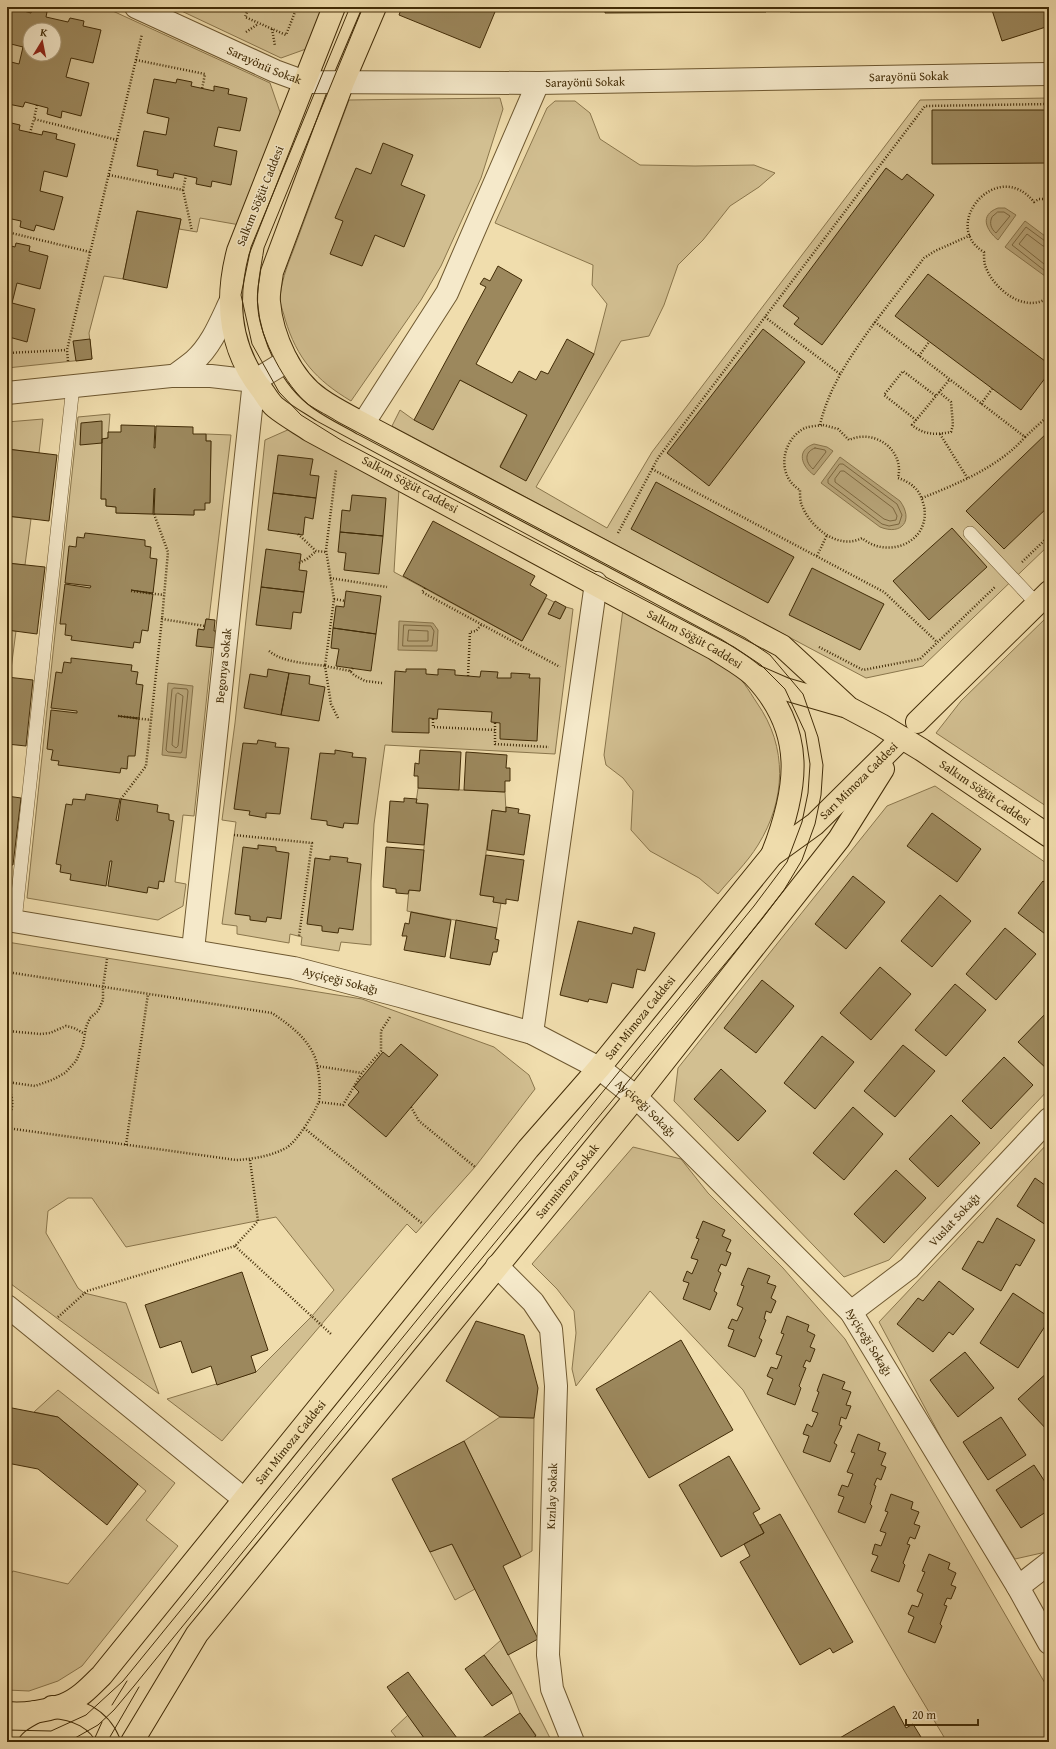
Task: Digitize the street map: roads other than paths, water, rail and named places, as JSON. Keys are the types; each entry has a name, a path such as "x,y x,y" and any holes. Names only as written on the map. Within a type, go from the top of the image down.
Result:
{"main road":[{"name":"Salkım Söğüt Caddesi","path":"334,7 238,251 234,268 230,309 238,349 254,381 274,407 311,431 596,583 715,649 752,675 778,709 791,740 793,779 784,825 772,855"},
{"name":"Salkım Söğüt Caddesi","path":"375,7 344,82 272,272 268,301 277,341 287,360 307,388 316,396 363,424 782,646 849,708 902,738 1049,836"},
{"path":"917,722 1043,598"},
{"path":"752,675 785,689 849,708"},
{"name":"Sarı Mimoza Caddesi","path":"44,1709 63,1705 86,1691 102,1675 528,1149 599,1068 772,855 814,824 902,738"},
{"name":"Sarı Mimoza Caddesi","path":"636,1097 839,839 902,738"},
{"name":"Sarımimoza Sokak","path":"497,1266 636,1097"},
{"path":"132,1742 197,1634 497,1266"},
{"path":"7,1713 15,1714 44,1709 66,1708 86,1715 98,1725 109,1742"},
{"path":"7,1737 10,1731 20,1720 44,1709"}],"street":[{"name":"Sarayönü Sokak","path":"142,10 275,71 305,82 538,83 1049,74"},
{"path":"363,424 447,293 538,83"},
{"path":"174,376 195,360 208,344 222,320 231,300"},
{"path":"7,394 174,376 211,376 254,381 287,360"},
{"name":"Begonya Sokak","path":"193,950 254,381"},
{"path":"532,1033 596,583"},
{"name":"Ayçiçeği Sokağı","path":"11,920 294,968 532,1033 599,1068 636,1097 851,1312 1018,1588 1049,1644"},
{"name":"Vuslat Sokağı","path":"851,1312 909,1268 1049,1119"},
{"name":"Kızılay Sokak","path":"497,1266 533,1302 550,1329 556,1386 548,1655 552,1689 573,1742"},
{"path":"7,1306 244,1499"},
{"path":"1018,1588 1049,1563"}],"lane":[{"path":"11,920 73,386"},
{"path":"970,533 1009,574 1043,598"}],"water":[{"path":"998,208 1005,208 1016,215 998,240 990,232 986,219 992,211"},
{"path":"1025,221 1049,239 1049,279 1005,247"},
{"path":"814,444 827,447 833,451 814,475 806,467 802,458 805,450"},
{"path":"840,457 900,501 906,514 906,520 900,528 888,529 880,527 821,483"},
{"path":"399,621 433,623 438,630 437,651 398,650"},
{"path":"168,683 193,686 186,758 162,755"}],"tram line":[{"path":"7,1730 51,1731 86,1715 123,1681 754,906 787,862 802,822 808,793 810,764 805,732 785,689 761,665 734,647 341,440 301,415 279,392 252,344 241,295 251,247 350,7"},
{"path":"68,1742 98,1725 114,1710 455,1291 762,919 784,890 802,860 815,824 821,795 823,765 818,737 803,694 770,655 745,638 338,422 309,405 300,397 283,374 269,347 260,321 258,309 258,286 264,248 363,7"},
{"path":"112,1705 127,1681"},
{"path":"107,1742 139,1687"},
{"path":"93,1742 102,1722"}]}
